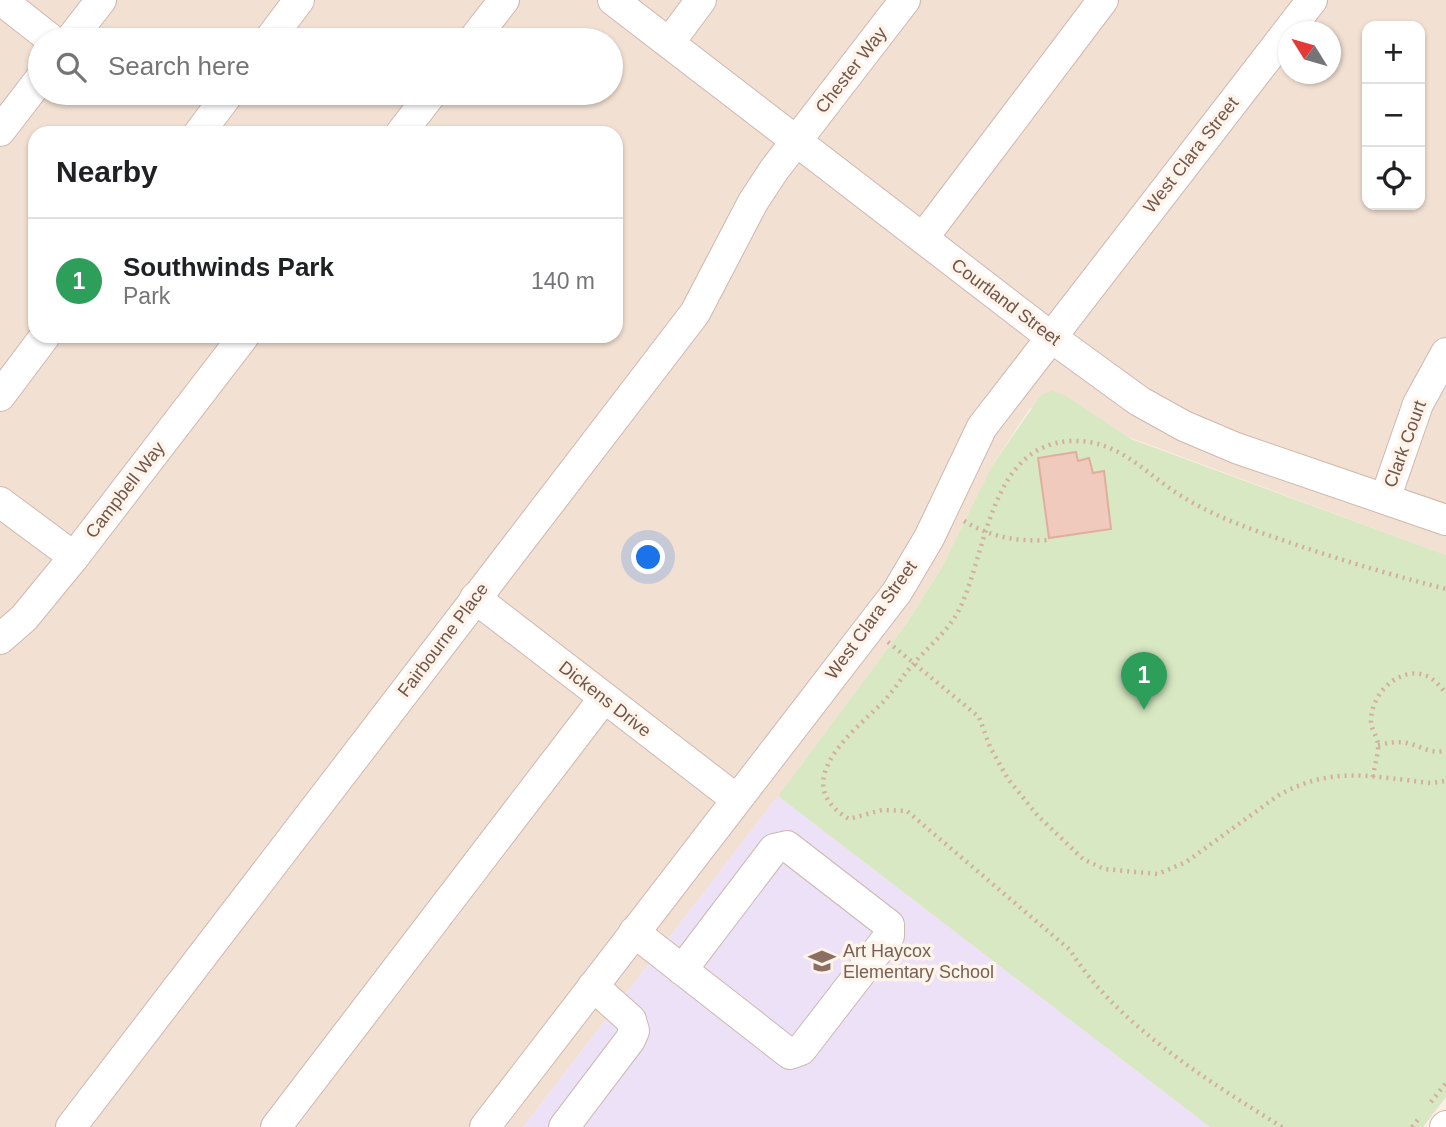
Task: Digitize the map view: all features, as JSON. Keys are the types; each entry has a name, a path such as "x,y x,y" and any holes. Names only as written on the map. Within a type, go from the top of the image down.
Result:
{"street":[{"path":"1,0 37,28"},
{"path":"79,28 101,0"},
{"path":"278,28 299,0"},
{"path":"482,28 504,0"},
{"name":"Courtland Street","path":"613,0 1051,337 1139,401 1184,426 1236,448 1446,520"},
{"path":"669,43 701,0"},
{"name":"Chester Way","path":"796,140 905,0"},
{"path":"923,238 1103,0"},
{"name":"West Clara Street","path":"485,1127 897,592 929,538 982,427 1302,3"},
{"path":"0,131 28,95"},
{"path":"204,126 220,105"},
{"path":"406,126 423,105"},
{"name":"Fairbourne Place","path":"71,1127 695,313 753,202 796,140"},
{"path":"0,396 41,343"},
{"name":"Campbell Way","path":"0,639 24,618 74,557 239,343"},
{"name":"Clark Court","path":"1385,499 1418,404 1446,353"},
{"path":"0,502 74,557"},
{"name":"Dickens Drive","path":"475,598 736,799"},
{"path":"276,1127 604,698"},
{"path":"634,932 682,970 790,1054 802,1050 889,936 889,925 787,846 774,849 682,970"},
{"path":"564,1127 634,1031 631,1020 593,986"}],"path":[{"path":"1282,1127 1238,1100 1122,1014 1081,968 1070,950 907,811 882,810 849,819 833,810 823,791 825,772 844,741 884,701 914,662 948,628 959,610 1000,491 1016,469 1035,451 1070,441 1098,443 1125,456 1204,510 1239,525 1366,568 1446,589"},
{"path":"942,509 1003,538 1047,540"},
{"path":"868,627 979,717 990,747 1008,779 1038,816 1083,859 1104,869 1158,874 1186,862 1279,795 1295,786 1320,778 1341,775 1432,783 1446,781"},
{"path":"1373,777 1378,745 1371,724 1372,712 1377,699 1391,682 1409,674 1422,674 1431,678 1446,694"},
{"path":"1378,745 1398,742 1428,751 1446,750"}],"shaded area":[{"path":"0,0 1446,0 1446,555 1123,435 1030,408 992,466 941,569 906,624 778,796 523,1127 0,1127"},
{"name":"Art Haycox Elementary School","path":"778,796 1210,1127 523,1127"}],"green space":[{"path":"1052,391 1064,395 1131,439 1446,555 1446,1097 1423,1127 1210,1127 778,796 906,624 941,569 992,466 1041,395"}],"building":[{"path":"1076,452 1078,461 1089,458 1093,473 1104,471 1111,529 1049,538 1038,458"}],"place":[{"name":"Southwinds Park","path":"1144,710"},
{"name":"Art Haycox Elementary School","path":"822,961"}]}
